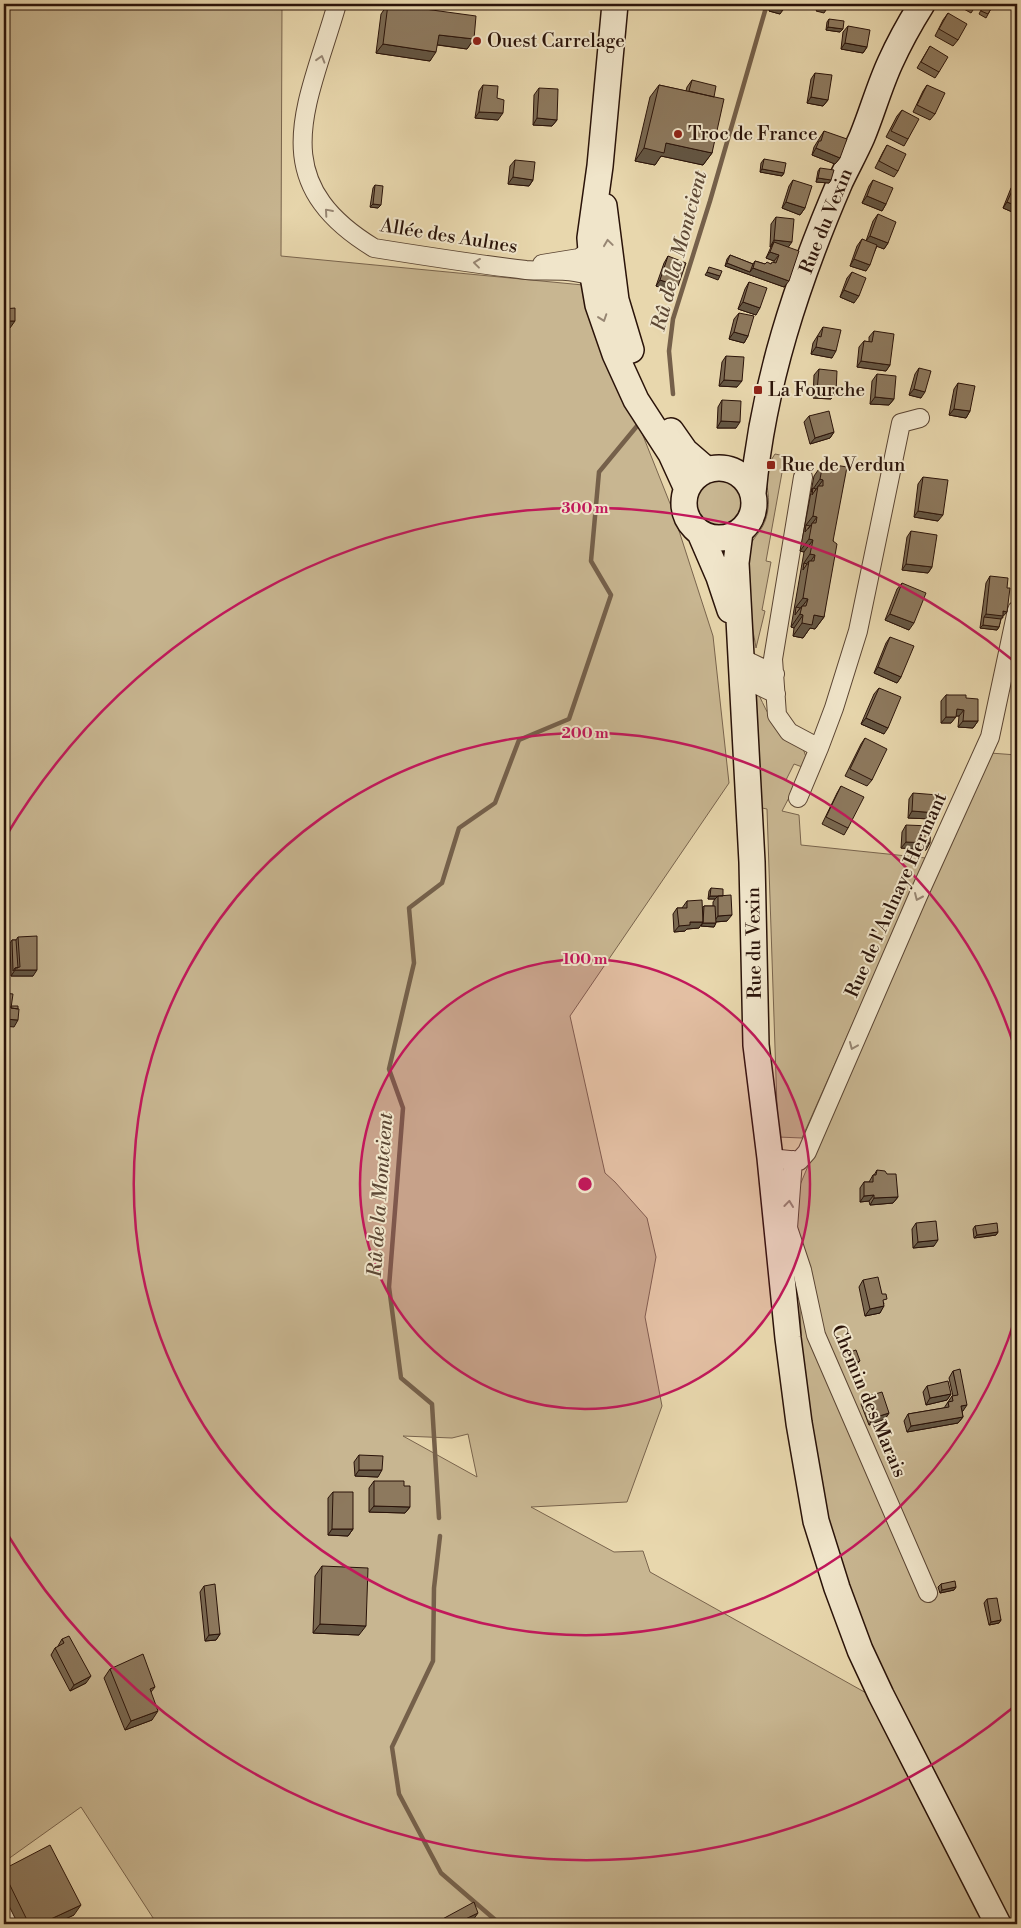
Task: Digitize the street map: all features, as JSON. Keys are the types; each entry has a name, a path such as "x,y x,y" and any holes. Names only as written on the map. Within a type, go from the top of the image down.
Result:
{"main road":[{"path":"615,4 600,166 590,238 593,276 598,305 636,400 672,454 687,489"},
{"name":"Rue du Vexin","path":"753,493 757,449 778,353 801,282 840,181 866,126 889,63 922,4"},
{"path":"600,166 615,292 630,348 660,412 685,451 717,470 743,478 753,493 754,510 746,526 740,532 720,539 700,533"},
{"path":"741,659 719,577 700,533 690,522 684,508 684,498 687,489 699,474 717,470 757,449"},
{"name":"Rue du Vexin","path":"740,532 736,563 752,862 756,1045 781,1159 799,1423 816,1522 837,1588 860,1650 998,1924"},
{"path":"4,1912 10,1924"}],"street":[{"name":"Allée des Aulnes","path":"337,4 303,123 302,155 307,175 316,197 327,212 352,235 374,248 525,270 580,273 593,276 615,292"},
{"name":"Allée des Aulnes","path":"525,270 545,263 579,258 591,250"},
{"path":"798,798 820,748 858,631 901,423 920,418"},
{"path":"803,477 773,659 777,715 789,732 820,748"},
{"name":"Rue de l'Aulnaye Hermant","path":"781,1159 799,1161 807,1152 990,737 1017,610"},
{"path":"741,659 776,694"},
{"path":"741,659 774,674"},
{"name":"Chemin des Marais","path":"786,1245 802,1270 816,1335 928,1593"}],"shaded area":[{"path":"4,4 282,4 281,256 583,285 671,506 713,636 729,783 570,1016 605,1173 647,1218 656,1257 645,1317 662,1406 627,1502 531,1507 614,1552 643,1551 650,1572 893,1708 839,1572 806,1442 795,1197 877,1001 990,753 1017,755 1017,1924 157,1924 81,1807 4,1862","holes":["468,1434 477,1477 403,1436 452,1438"]},
{"path":"775,454 785,456 766,561 771,562 762,610 765,611 756,648 749,612 745,572 746,560 750,545 767,516 769,501 767,475 770,462"},
{"path":"719,478 729,480 738,486 744,495 746,505 744,515 738,524 729,530 719,532 709,530 700,524 694,515 692,505 694,495 700,486 709,480"},
{"path":"753,690 756,690 767,712 774,721 800,745 804,752 805,768 794,764 786,780 795,786 782,811 799,815 801,845 926,858 802,1138 778,1137 767,809 757,807"}],"building":[{"path":"388,4 476,16 474,39 439,35 436,52 383,44"},
{"path":"772,4 784,4 783,10 771,8"},
{"path":"819,4 827,4 826,10 818,8"},
{"path":"985,4 993,5 988,14 981,11"},
{"path":"948,13 967,24 958,40 939,29"},
{"path":"829,19 844,21 843,29 828,27"},
{"path":"848,26 870,30 867,47 845,43"},
{"path":"930,46 948,57 939,72 921,62"},
{"path":"815,73 832,75 828,100 811,97"},
{"path":"692,80 716,86 714,97 689,91"},
{"path":"483,85 498,86 497,98 504,100 503,113 479,112"},
{"path":"659,85 724,99 712,153 666,143 664,153 644,148"},
{"path":"927,85 945,93 935,114 917,105"},
{"path":"539,88 558,89 557,120 537,118"},
{"path":"902,110 919,119 908,139 891,131"},
{"path":"824,131 847,139 840,158 816,148 819,141 821,141"},
{"path":"887,145 906,154 898,171 879,161"},
{"path":"764,159 786,163 784,173 762,169"},
{"path":"515,160 535,162 533,180 513,177"},
{"path":"820,168 834,170 831,180 818,178"},
{"path":"793,180 812,186 805,208 786,202"},
{"path":"873,180 893,188 886,204 867,196"},
{"path":"1017,183 1017,206 1007,202"},
{"path":"375,185 383,186 381,205 373,204"},
{"path":"878,214 896,222 888,243 870,236"},
{"path":"776,217 794,219 792,242 774,240"},
{"path":"862,239 877,245 870,265 854,259"},
{"path":"774,242 799,251 789,281 753,268 755,261 765,264 767,262 771,264 772,262 776,263 779,255 770,252"},
{"path":"730,255 753,264 750,272 727,263"},
{"path":"668,256 686,263 678,286 660,280"},
{"path":"709,267 722,271 720,276 707,272"},
{"path":"852,272 866,278 859,296 844,290"},
{"path":"749,282 767,288 760,308 743,302"},
{"path":"15,308 15,321 8,321 8,327 4,327 4,309"},
{"path":"739,313 754,316 748,336 734,332"},
{"path":"823,327 841,330 836,351 816,347 818,336 821,337"},
{"path":"874,331 894,334 890,365 861,361 864,341 872,342"},
{"path":"726,356 744,357 742,381 724,380"},
{"path":"919,368 931,371 925,392 914,389"},
{"path":"819,369 837,371 836,393 817,391"},
{"path":"877,374 896,376 894,399 875,397"},
{"path":"958,383 975,386 970,411 954,409"},
{"path":"722,400 741,401 740,422 721,421"},
{"path":"829,411 834,432 815,438 809,416"},
{"path":"823,463 847,467 833,541 837,544 824,617 814,615 812,625 802,623 803,615 800,614 802,606 806,606 808,599 803,598 809,561 814,561 815,555 810,554 813,540 809,539 812,523 816,523 817,517 813,516 818,486 823,486 823,480 820,479"},
{"path":"923,477 948,480 943,515 918,511"},
{"path":"911,531 937,535 932,567 906,564"},
{"path":"990,576 1008,578 1007,588 1010,588 1007,612 1003,611 1003,616 986,614"},
{"path":"902,583 926,593 914,623 890,614"},
{"path":"796,607 800,608 795,615"},
{"path":"984,617 1001,619 999,627 983,625"},
{"path":"890,637 914,646 901,677 878,667"},
{"path":"879,688 901,697 888,728 866,718"},
{"path":"946,695 966,695 966,698 978,699 978,721 963,721 964,710 957,709 956,717 946,717"},
{"path":"865,738 887,749 872,780 850,769"},
{"path":"841,786 864,797 848,828 826,817"},
{"path":"913,793 938,795 937,813 912,811"},
{"path":"906,825 931,826 930,843 906,842"},
{"path":"711,888 723,889 723,896 710,896"},
{"path":"731,895 732,915 718,916 718,896"},
{"path":"702,900 703,922 690,922 690,925 679,926 677,908 687,908 687,901"},
{"path":"704,906 715,906 716,923 703,923"},
{"path":"37,936 37,970 15,970 15,968 20,967 18,937"},
{"path":"12,940 16,940 18,968 15,968 13,971"},
{"path":"4,993 13,994 11,1008 19,1009 18,1020 4,1019"},
{"path":"11,1006 18,1006 18,1009 11,1008"},
{"path":"877,1170 885,1171 887,1174 896,1174 898,1197 874,1198 874,1195 864,1196 864,1182 873,1182 873,1175 876,1175"},
{"path":"936,1221 938,1240 918,1242 916,1223"},
{"path":"997,1223 998,1232 977,1235 975,1226"},
{"path":"878,1277 882,1294 886,1294 887,1299 883,1300 884,1306 870,1309 863,1280"},
{"path":"856,1350 860,1361 850,1364 847,1353"},
{"path":"960,1369 967,1405 961,1406 963,1417 911,1426 908,1414 949,1407 948,1402 953,1401 952,1396 958,1395 953,1371"},
{"path":"948,1381 951,1394 930,1398 927,1386"},
{"path":"882,1392 889,1413 873,1418 865,1397"},
{"path":"359,1455 383,1456 382,1470 359,1470"},
{"path":"374,1481 404,1481 404,1486 410,1486 410,1507 374,1506"},
{"path":"333,1492 353,1492 353,1529 332,1529"},
{"path":"322,1566 368,1568 366,1626 320,1624"},
{"path":"955,1581 956,1587 942,1590 941,1584"},
{"path":"215,1584 220,1634 209,1635 204,1586"},
{"path":"997,1598 1001,1620 991,1622 987,1599"},
{"path":"69,1636 91,1676 74,1685 55,1648 64,1643 62,1639"},
{"path":"143,1654 155,1687 150,1689 158,1711 131,1721 110,1669"},
{"path":"50,1845 81,1905 40,1924 29,1924 4,1873 4,1869"},
{"path":"474,1902 478,1913 455,1924 438,1924 437,1922"}],"waterway":[{"name":"Rû de la Montcient","path":"673,394 669,351 673,319 710,201 767,4"},
{"name":"Rû de la Montcient","path":"439,1518 432,1404 401,1378 389,1287 403,1108 389,1069 414,963 409,908 442,883 459,828 495,803 519,740 569,719 611,595 591,561 599,472 637,426"},
{"name":"Rû de la Montcient","path":"440,1536 434,1588 433,1661 392,1747 399,1794 441,1873 500,1924"}],"place":[{"name":"Ouest Carrelage","path":"477,41"},
{"name":"Troc de France","path":"678,134"},
{"name":"La Fourche","path":"758,390"},
{"name":"Rue de Verdun","path":"771,465"}]}
